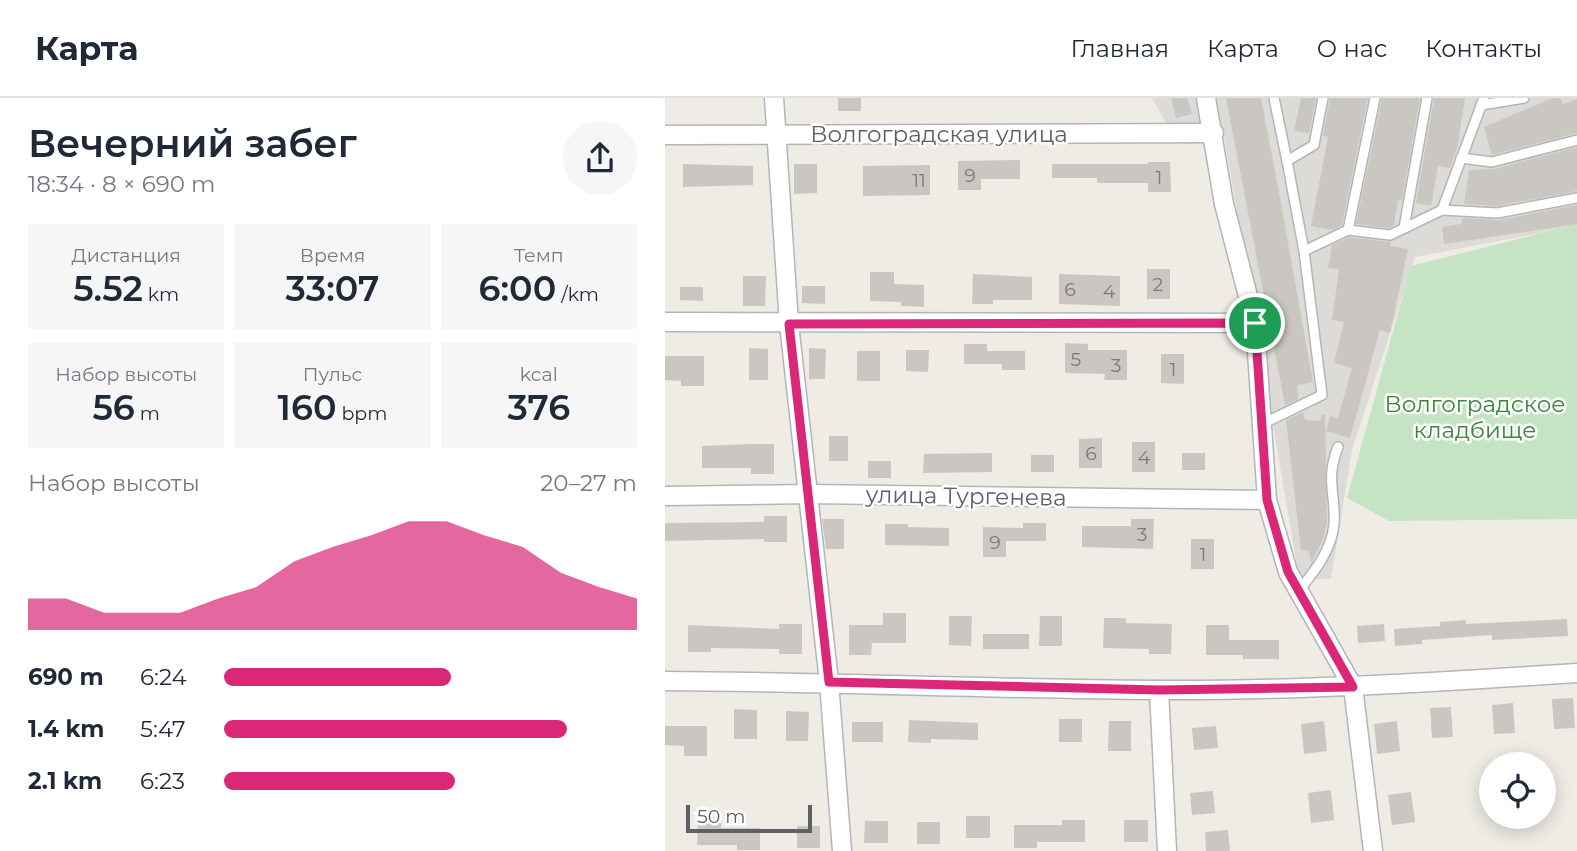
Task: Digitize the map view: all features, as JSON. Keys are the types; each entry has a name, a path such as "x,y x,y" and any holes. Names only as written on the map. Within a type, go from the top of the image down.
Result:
{"street":[{"path":"774,98 789,324 829,682 842,851"},
{"path":"1206,98 1224,204 1255,323 1267,500 1288,572 1353,687 1373,851"},
{"name":"Волгоградская улица","path":"665,135 1214,133"},
{"path":"665,322 1255,323"},
{"name":"улица Тургенева","path":"665,496 809,494 1267,500"},
{"path":"665,681 1159,690 1353,687 1577,673"},
{"path":"1159,690 1167,851"}],"lane":[{"path":"1260,425 1322,395 1304,251 1274,98"},
{"path":"1287,161 1314,145 1322,98"},
{"path":"1348,230 1375,98"},
{"path":"1404,228 1427,98"},
{"path":"1442,210 1482,102 1524,98"},
{"path":"1461,158 1492,162 1577,140"},
{"path":"1304,251 1348,230 1390,235 1442,210 1497,214 1577,198"},
{"path":"1298,592 1320,565 1334,525 1330,467 1338,447"}],"shaded area":[{"path":"1152,98 1577,98 1577,226 1415,257 1352,450 1331,579 1299,578 1224,136 1167,125"}],"green space":[{"name":"Волгоградское кладбище","path":"1577,224 1577,519 1389,521 1347,498 1411,266"}],"building":[{"path":"838,98 861,98 861,111 838,111"},
{"path":"1171,98 1187,98 1192,114 1176,118"},
{"path":"1226,98 1261,98 1313,382 1297,385 1298,399 1285,405"},
{"path":"1301,98 1316,98 1309,133 1294,131"},
{"path":"1330,98 1368,98 1342,225 1332,230 1311,226 1328,137 1323,136"},
{"path":"1382,98 1420,98 1402,201 1398,200 1394,225 1389,228 1356,224"},
{"path":"1434,98 1465,98 1457,149 1450,168 1438,166 1431,206 1416,203"},
{"path":"1553,98 1560,98 1563,104 1577,99 1577,133 1492,155 1484,127"},
{"path":"1577,147 1577,191 1497,206 1464,204 1469,170 1494,169"},
{"path":"1020,160 1020,179 981,179 981,190 958,190 958,161"},
{"path":"1170,162 1171,192 1148,192 1148,183 1097,183 1097,178 1052,178 1052,164"},
{"path":"683,164 753,166 753,185 683,187"},
{"path":"794,164 817,164 817,193 794,194"},
{"path":"930,165 930,195 863,196 863,166"},
{"path":"1577,205 1577,224 1444,244 1442,227 1461,224 1462,218 1498,220"},
{"path":"1349,237 1391,242 1390,246 1408,249 1390,333 1380,330 1350,438 1326,431 1330,416 1338,418 1352,368 1334,363 1344,322 1332,320 1339,269 1328,268 1332,245"},
{"path":"1147,269 1170,269 1170,299 1147,299"},
{"path":"870,272 894,272 894,284 924,285 924,307 901,306 901,302 870,301"},
{"path":"973,274 1032,277 1032,300 993,300 993,304 972,304"},
{"path":"1059,274 1120,276 1120,306 1059,304"},
{"path":"743,276 766,276 765,306 743,306"},
{"path":"802,286 825,286 825,304 802,303"},
{"path":"680,287 703,287 703,301 680,300"},
{"path":"1065,343 1088,344 1088,350 1127,350 1127,380 1104,380 1105,374 1065,373"},
{"path":"964,344 987,344 987,351 1025,351 1025,370 1002,370 1002,364 964,364"},
{"path":"749,348 768,349 768,380 749,380"},
{"path":"809,348 826,349 825,379 809,379"},
{"path":"906,350 929,350 928,372 906,371"},
{"path":"857,351 880,351 880,381 857,381"},
{"path":"1161,354 1184,354 1184,384 1161,383"},
{"path":"665,356 704,356 704,386 681,386 681,381 665,380"},
{"path":"1303,412 1305,420 1320,421 1322,414 1325,414 1327,523 1323,540 1311,563 1309,551 1301,550 1286,420"},
{"path":"829,436 848,436 848,461 829,461"},
{"path":"1102,438 1102,468 1079,468 1079,439"},
{"path":"1132,442 1155,442 1155,472 1132,472"},
{"path":"774,444 774,474 751,474 751,468 702,468 702,446"},
{"path":"992,453 992,472 923,473 924,454"},
{"path":"1182,453 1205,453 1205,470 1182,470"},
{"path":"1031,455 1054,455 1054,472 1031,472"},
{"path":"868,461 891,461 891,478 868,478"},
{"path":"764,516 787,516 787,542 764,542 764,539 665,541 665,523 764,522"},
{"path":"822,519 844,519 844,549 826,549"},
{"path":"1131,519 1154,519 1153,549 1082,547 1082,526 1131,526"},
{"path":"1023,523 1046,523 1046,541 1006,541 1006,557 983,557 983,527 1023,528"},
{"path":"885,524 949,528 949,546 885,545"},
{"path":"1191,539 1214,539 1214,569 1191,569"},
{"path":"883,613 906,613 906,643 872,643 871,655 849,655 849,625 883,625"},
{"path":"949,616 972,616 971,646 949,645"},
{"path":"1040,616 1062,616 1062,646 1039,646"},
{"path":"1104,618 1126,618 1126,623 1172,624 1171,654 1149,654 1149,649 1103,648"},
{"path":"1567,619 1568,636 1492,640 1492,635 1422,640 1422,644 1395,646 1394,629 1440,626 1440,622 1466,620 1466,624"},
{"path":"779,624 802,624 802,654 779,654 779,649 711,648 711,652 688,652 688,625 779,629"},
{"path":"1384,624 1385,641 1358,643 1357,626"},
{"path":"1206,625 1229,625 1229,640 1279,640 1279,659 1206,655"},
{"path":"983,634 1029,634 1029,649 983,649"},
{"path":"1573,698 1575,728 1554,729 1552,699"},
{"path":"1513,703 1515,733 1494,734 1492,705"},
{"path":"1451,707 1453,737 1432,738 1430,708"},
{"path":"734,709 757,710 757,739 734,739"},
{"path":"786,711 809,712 808,741 786,741"},
{"path":"1059,719 1082,719 1082,742 1059,742"},
{"path":"909,720 978,723 978,740 931,739 931,743 908,742"},
{"path":"1109,721 1131,721 1131,751 1108,751"},
{"path":"1324,721 1327,751 1304,754 1301,724"},
{"path":"1397,721 1400,751 1377,754 1374,724"},
{"path":"852,722 883,722 883,742 852,742"},
{"path":"665,726 707,726 707,756 684,756 684,746 665,745"},
{"path":"1216,726 1218,748 1194,750 1192,728"},
{"path":"1331,790 1334,820 1311,823 1308,793"},
{"path":"1213,791 1215,813 1192,815 1190,793"},
{"path":"1411,792 1415,822 1392,825 1388,795"},
{"path":"966,816 990,816 990,838 966,838"},
{"path":"1062,820 1085,820 1085,842 1037,842 1037,848 1014,848 1014,825 1062,825"},
{"path":"1124,820 1148,820 1148,842 1124,842"},
{"path":"865,821 888,821 888,843 864,843"},
{"path":"917,822 940,822 940,844 917,844"},
{"path":"698,823 721,823 721,828 760,828 760,850 737,850 737,845 697,845"},
{"path":"797,826 820,826 820,848 797,848"},
{"path":"1228,830 1230,851 1206,851 1205,832"}],"route":[{"path":"1255,323 1267,500 1288,572 1353,687 1159,690 829,682 789,324 1255,323"}]}
